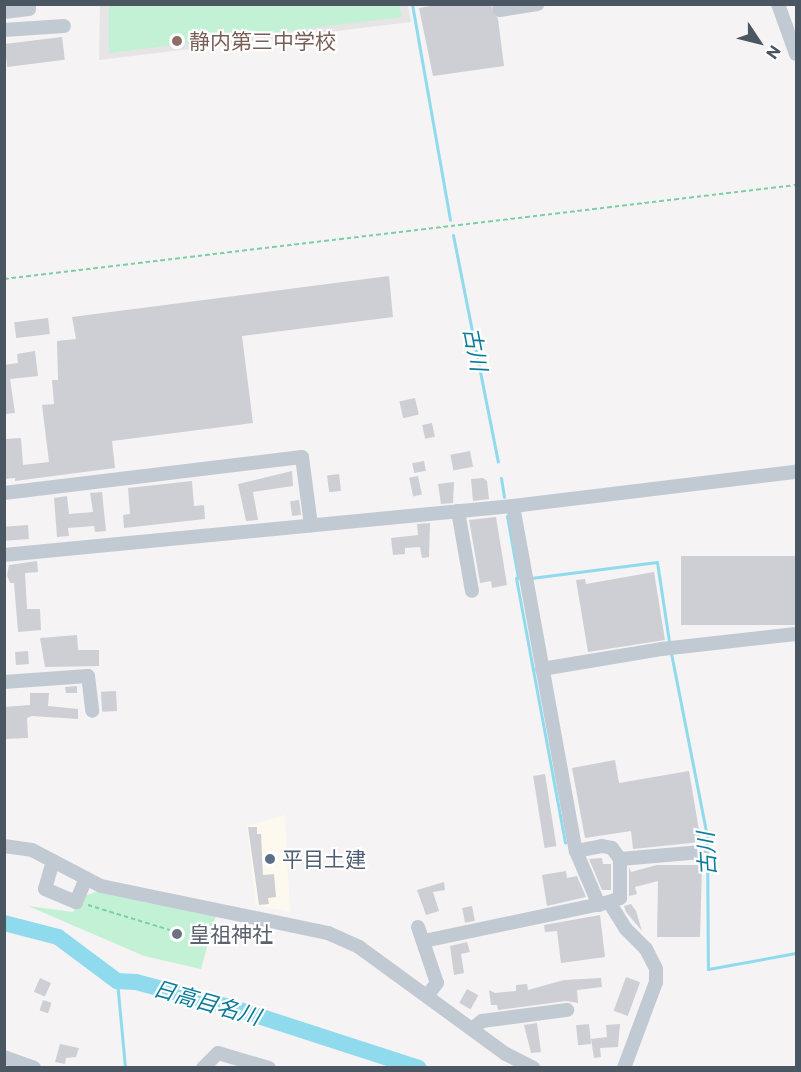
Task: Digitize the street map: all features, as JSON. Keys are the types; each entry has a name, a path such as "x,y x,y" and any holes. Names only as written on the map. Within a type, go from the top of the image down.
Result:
{"street":[{"path":"499,4 500,10 538,4"},
{"path":"778,4 796,54"},
{"path":"4,12 29,7 29,28"},
{"path":"4,30 64,26"},
{"path":"4,493 302,457 311,525"},
{"path":"4,555 513,506 796,472"},
{"path":"513,506 576,851 604,903 646,949 656,969 656,982 624,1068"},
{"path":"458,511 472,591"},
{"path":"542,669 662,649 796,634"},
{"path":"4,682 88,676 92,711"},
{"path":"4,846 20,845 86,879 112,889 328,933 359,948 506,1054 534,1068"},
{"path":"424,941 620,898 620,859 612,849 602,846 576,851"},
{"path":"620,859 702,852"},
{"path":"53,861 45,890 76,902 86,879"},
{"path":"418,927 437,983 427,996"},
{"path":"472,1029 482,1021 567,1010"},
{"path":"203,1068 218,1053 269,1068"},
{"path":"4,1057 34,1068"}],"path":[{"path":"4,279 796,185"},
{"path":"76,902 170,930"}],"shaded area":[{"name":"静内第三中学校","path":"100,5 408,5 411,22 99,60"},
{"path":"285,815 290,912 256,905 247,826"}],"green space":[{"name":"静内第三中学校","path":"399,4 402,17 109,53 109,5"},
{"path":"98,891 216,915 201,969 144,956 28,906 73,912 87,895"}],"building":[{"path":"443,4 490,4 498,19 504,66 433,76 419,8"},
{"path":"62,37 65,60 7,67 4,44"},
{"path":"389,276 393,317 242,336 253,423 112,441 115,468 15,481 15,478 4,479 4,439 21,438 23,465 49,462 42,405 54,404 52,380 58,380 57,341 76,339 72,317"},
{"path":"48,318 50,334 16,338 14,322"},
{"path":"35,351 38,376 10,379 15,413 4,414 4,365 18,363 17,354"},
{"path":"415,398 419,415 403,418 399,402"},
{"path":"432,423 435,437 425,439 422,425"},
{"path":"470,451 473,467 453,471 450,455"},
{"path":"424,461 426,471 414,473 412,463"},
{"path":"292,471 293,486 253,492 258,520 246,521 238,484"},
{"path":"339,474 341,491 329,492 327,475"},
{"path":"418,476 422,495 413,496 409,478"},
{"path":"483,478 487,481 489,499 473,501 471,479"},
{"path":"192,481 194,506 204,505 205,519 124,528 123,515 130,514 128,488"},
{"path":"454,482 453,503 441,504 438,484"},
{"path":"102,492 106,531 95,532 94,526 68,528 69,536 57,537 54,498 67,496 69,514 93,512 90,493"},
{"path":"299,500 301,515 292,516 290,501"},
{"path":"496,517 507,585 492,588 491,581 480,583 469,520"},
{"path":"430,523 429,557 422,558 420,547 405,548 405,554 393,555 391,538 418,535 417,524"},
{"path":"28,525 29,539 5,541 4,527"},
{"path":"681,556 796,556 796,625 681,625"},
{"path":"37,561 38,572 25,573 27,609 40,609 41,630 18,632 14,583 10,583 7,575 9,565"},
{"path":"654,572 665,640 588,652 576,580 585,579 586,584"},
{"path":"77,635 78,650 99,650 99,666 45,667 40,638"},
{"path":"28,651 29,664 16,665 15,652"},
{"path":"77,686 77,693 66,693 65,687"},
{"path":"116,691 117,711 102,712 101,692"},
{"path":"30,693 49,693 48,706 78,709 78,719 32,716 27,718 28,738 4,739 4,707 30,705"},
{"path":"615,760 619,783 689,771 701,842 633,849 631,831 585,838 572,768"},
{"path":"545,774 556,846 545,848 533,776"},
{"path":"248,827 257,827 257,834 261,834 263,875 274,874 276,897 268,898 269,904 259,905"},
{"path":"602,858 603,864 611,864 611,890 602,890 589,859"},
{"path":"657,865 702,865 700,937 657,937 658,881 635,887 637,894 629,896 629,867 631,872"},
{"path":"566,871 567,878 577,876 586,897 547,906 542,875"},
{"path":"444,882 445,890 433,892 439,911 426,915 417,890"},
{"path":"631,904 636,911 642,931 626,912 624,906"},
{"path":"472,906 475,921 465,923 462,908"},
{"path":"600,915 605,957 561,963 557,931 545,932 544,925"},
{"name":"皇祖神社","path":"174,926 184,930 180,941 170,937"},
{"path":"467,942 470,952 461,954 464,973 454,975 450,946"},
{"path":"626,977 640,982 628,1016 614,1011"},
{"path":"40,978 51,983 45,997 34,992"},
{"path":"601,978 602,987 577,990 578,1003 566,1001 498,1010 497,1005 491,1005 489,990 495,993 516,991 516,985 527,984 528,990 564,980"},
{"path":"467,989 478,995 471,1009 459,1003"},
{"path":"43,1000 52,1003 48,1013 40,1010"},
{"path":"537,1023 541,1052 531,1053 524,1025"},
{"path":"589,1024 591,1044 578,1045 576,1025"},
{"path":"620,1024 618,1047 600,1048 601,1057 594,1058 591,1039 607,1037 606,1025"},
{"path":"60,1044 79,1048 76,1057 66,1058 65,1064 55,1062"}],"waterway":[{"name":"古川","path":"412,4 450,220"},
{"name":"古川","path":"453,235 498,462"},
{"name":"古川","path":"501,478 504,497"},
{"name":"古川","path":"507,516 518,578"},
{"name":"古川","path":"531,578 657,562 669,641"},
{"path":"516,578 565,842"},
{"name":"古川","path":"671,653 707,836 708,969 796,953"},
{"name":"日高目名川","path":"4,923 58,937 117,981 136,982 234,1008 419,1068"},
{"path":"117,981 125,1068"}],"place":[{"name":"静内第三中学校","path":"177,41"},
{"name":"平目土建","path":"270,859"},
{"name":"皇祖神社","path":"177,934"}]}
